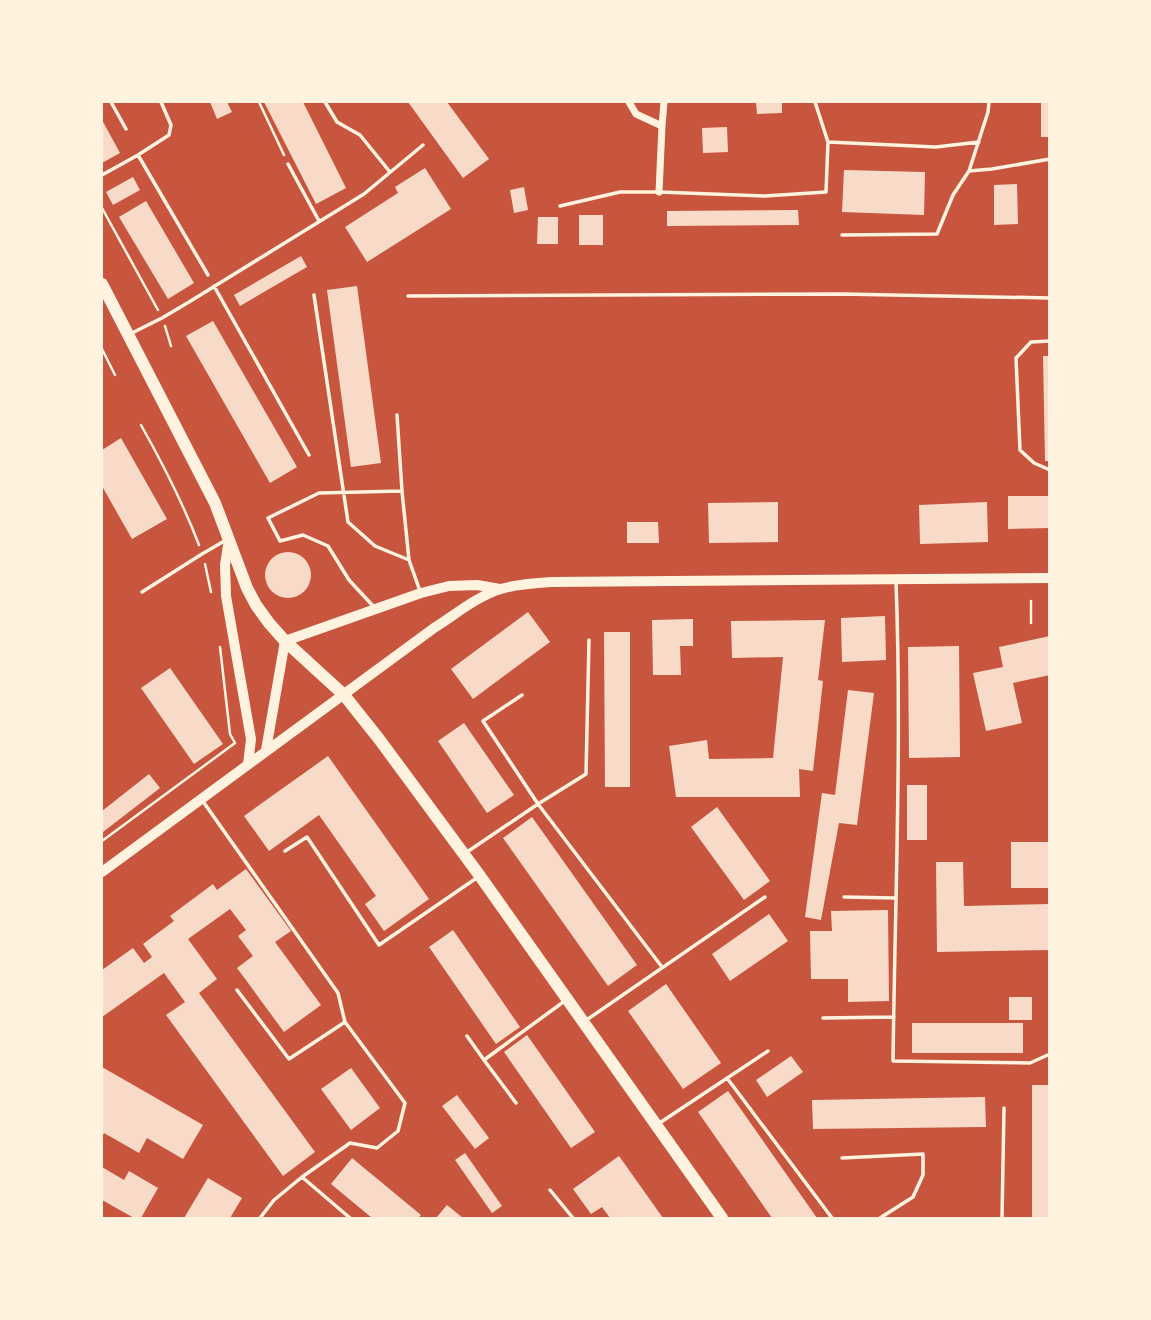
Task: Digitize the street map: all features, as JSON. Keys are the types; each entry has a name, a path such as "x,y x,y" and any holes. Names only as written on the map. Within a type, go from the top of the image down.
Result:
{"main road":[{"path":"102,284 215,503 256,605 285,641 344,695 379,739 480,876 722,1219"},
{"path":"229,539 225,565 226,596 251,739 248,764"},
{"path":"102,872 434,628 500,589 552,582 1049,578"},
{"path":"285,641 421,593 449,586 477,584 500,589"},
{"path":"266,750 285,641"}],"street":[{"path":"629,102 636,114 662,126"},
{"path":"659,191 664,102"}],"lane":[{"path":"111,102 125,129"},
{"path":"102,175 169,135 171,125 161,102"},
{"path":"326,102 337,122 360,135 390,172"},
{"path":"560,206 620,192 765,196 826,192 828,142 815,102"},
{"path":"842,235 937,234 953,195 969,171 989,102"},
{"path":"828,142 936,147 979,142"},
{"path":"128,334 162,318 364,194 423,145"},
{"path":"138,155 208,275"},
{"path":"969,171 1049,159"},
{"path":"289,164 319,221"},
{"path":"214,286 309,455"},
{"path":"408,296 842,294 1049,298"},
{"path":"314,295 348,522 375,546 409,560"},
{"path":"1049,341 1031,342 1016,358 1020,450 1034,463 1049,470"},
{"path":"397,415 409,560 421,593"},
{"path":"375,609 349,580 328,545 303,534 280,541 268,518 319,494 402,491"},
{"path":"142,592 229,539"},
{"path":"896,580 898,772 893,1061 1030,1063 1049,1054"},
{"path":"463,854 586,774 589,639"},
{"path":"522,695 483,721 538,803 662,967"},
{"path":"201,798 338,993 345,1022 405,1103 398,1131 377,1148 350,1143 274,1200 260,1219"},
{"path":"285,851 307,836 379,944 480,876"},
{"path":"584,1023 765,897"},
{"path":"844,897 895,898"},
{"path":"237,990 289,1059 345,1022"},
{"path":"484,1060 567,999"},
{"path":"823,1018 894,1017"},
{"path":"467,1037 516,1103"},
{"path":"656,1125 768,1051"},
{"path":"727,1078 832,1219"},
{"path":"1002,1219 1004,1108"},
{"path":"842,1158 923,1154 923,1175 913,1197 880,1219"},
{"path":"302,1177 350,1219"},
{"path":"550,1189 573,1219"}],"path":[{"path":"258,102 289,164"},
{"path":"102,208 162,318 171,346"},
{"path":"102,349 115,375"},
{"path":"141,425 166,468 182,503 202,554 212,594"},
{"path":"1031,601 1031,623"},
{"path":"102,841 235,743 230,734 219,644"}],"building":[{"path":"210,102 227,102 232,112 217,119"},
{"path":"264,102 303,102 346,188 316,204"},
{"path":"408,102 447,102 489,159 463,178"},
{"path":"756,102 782,102 782,113 757,114"},
{"path":"1041,102 1050,102 1050,137 1041,137"},
{"path":"102,120 120,153 102,163"},
{"path":"727,127 728,152 703,153 702,128"},
{"path":"425,168 451,209 367,262 345,227 398,193 395,187"},
{"path":"844,170 925,172 924,215 842,212"},
{"path":"133,177 140,190 113,205 106,192"},
{"path":"1017,184 1018,224 994,225 994,185"},
{"path":"524,187 528,210 514,213 510,190"},
{"path":"146,201 194,283 168,299 119,217"},
{"path":"798,210 799,225 667,226 667,211"},
{"path":"579,215 603,215 603,245 579,245"},
{"path":"538,217 558,217 558,244 537,244"},
{"path":"301,256 307,267 240,306 234,295"},
{"path":"357,286 381,463 351,467 327,290"},
{"path":"213,321 297,467 270,483 186,336"},
{"path":"1043,356 1050,356 1050,461 1045,461"},
{"path":"121,438 167,519 132,539 102,486 102,450"},
{"path":"1008,496 1050,496 1050,528 1008,529"},
{"path":"778,502 778,542 709,543 708,503"},
{"path":"987,502 988,542 920,544 919,505"},
{"path":"627,522 658,522 659,543 627,543"},
{"path":"288,552 297,553 304,559 310,566 310,584 304,591 297,597 288,598 279,597 272,591 266,584 265,575 266,566 272,559 279,553"},
{"path":"528,612 550,642 473,699 451,669"},
{"path":"885,616 886,660 842,662 841,618"},
{"path":"693,619 693,646 680,646 681,675 653,675 652,620"},
{"path":"825,620 818,680 823,681 813,771 799,769 800,797 676,797 669,746 707,740 709,759 773,758 783,657 732,658 731,621"},
{"path":"604,632 630,632 630,787 605,787"},
{"path":"1050,636 1050,675 1013,683 1022,723 986,731 973,673 1003,667 999,647"},
{"path":"959,646 960,757 909,758 908,647"},
{"path":"170,668 223,744 194,764 141,688"},
{"path":"848,690 874,693 857,825 839,823 821,920 805,917 822,793 835,795"},
{"path":"464,723 514,795 487,813 438,741"},
{"path":"328,756 429,899 384,931 365,904 376,896 319,815 269,851 244,816"},
{"path":"149,774 160,788 103,832 102,811"},
{"path":"907,785 927,785 927,840 907,840"},
{"path":"717,807 770,881 744,900 691,827"},
{"path":"532,817 637,965 608,986 503,838"},
{"path":"1011,842 1050,842 1050,888 1011,888"},
{"path":"936,862 963,862 964,906 1050,904 1050,950 937,952"},
{"path":"246,869 291,931 275,942 321,1005 284,1032 237,968 253,956 238,936 246,930 230,909 188,939 217,979 199,993 315,1152 283,1176 166,1015 185,1002 164,973 102,1017 102,970 133,948 144,963 152,957 143,944 174,921 170,916 213,884 217,890"},
{"path":"888,910 889,1001 848,1002 848,979 811,979 810,931 832,931 831,911"},
{"path":"769,914 788,941 730,981 712,954"},
{"path":"453,930 520,1027 496,1044 429,947"},
{"path":"666,984 721,1063 683,1089 628,1011"},
{"path":"1009,997 1032,997 1032,1020 1009,1020"},
{"path":"912,1023 1023,1023 1023,1053 912,1053"},
{"path":"527,1035 595,1132 571,1148 504,1052"},
{"path":"791,1056 803,1072 767,1097 756,1080"},
{"path":"102,1067 203,1125 183,1159 147,1138 139,1153 104,1133 102,1137"},
{"path":"351,1068 380,1108 351,1130 321,1089"},
{"path":"1032,1085 1050,1085 1050,1218 1032,1218"},
{"path":"728,1091 817,1218 772,1218 698,1112"},
{"path":"457,1095 489,1138 475,1149 442,1106"},
{"path":"985,1097 986,1127 813,1129 812,1100"},
{"path":"465,1153 502,1206 492,1213 455,1160"},
{"path":"619,1156 663,1218 610,1218 602,1207 591,1214 573,1189"},
{"path":"352,1158 421,1215 418,1218 372,1218 331,1184"},
{"path":"102,1167 124,1180 129,1171 158,1188 141,1218 134,1218 102,1200"},
{"path":"208,1178 242,1198 230,1218 184,1218"},
{"path":"447,1205 463,1218 436,1218"}]}
